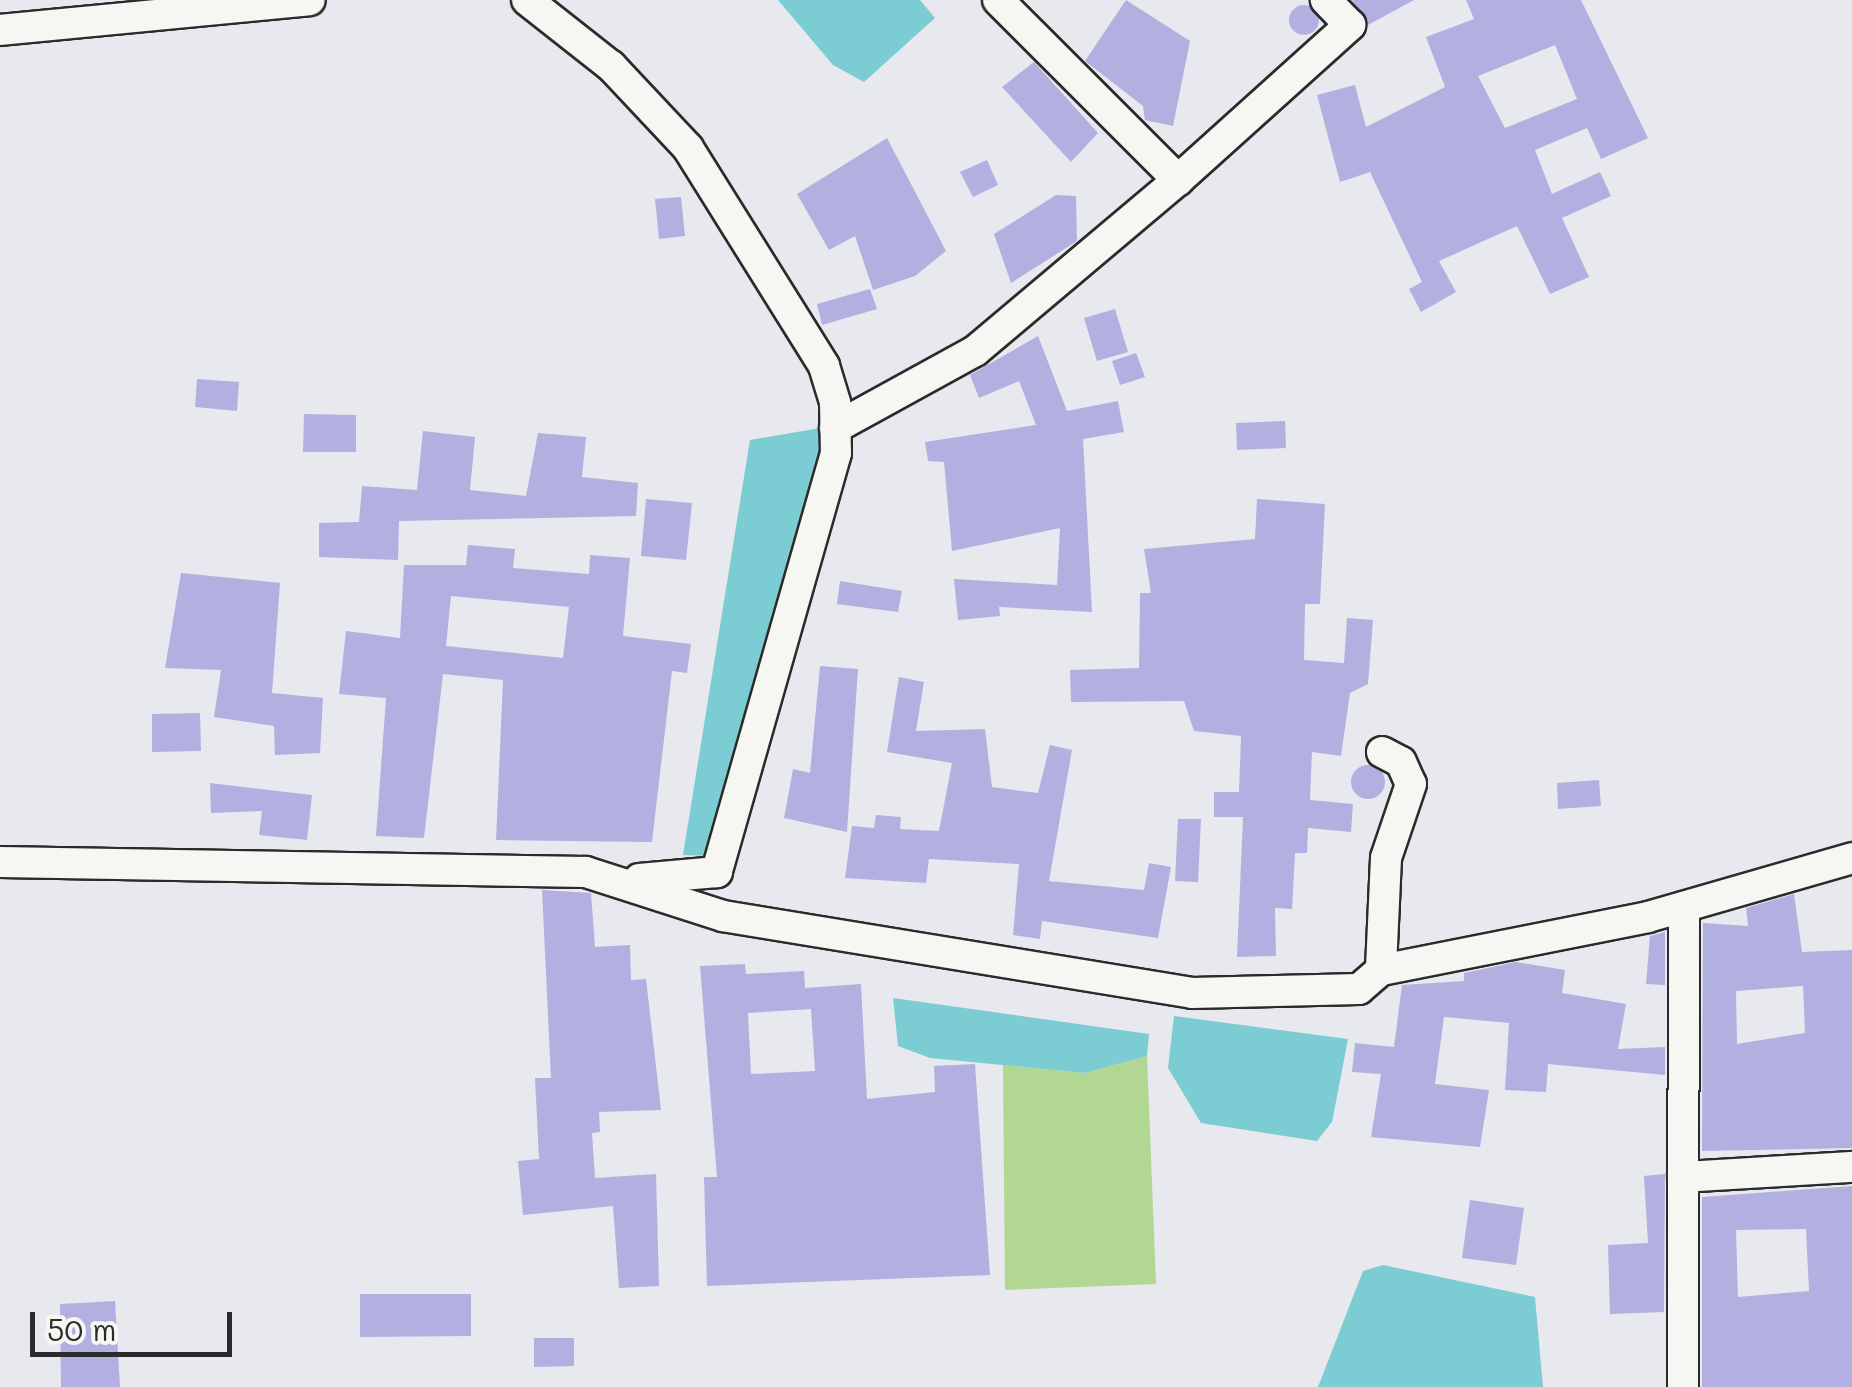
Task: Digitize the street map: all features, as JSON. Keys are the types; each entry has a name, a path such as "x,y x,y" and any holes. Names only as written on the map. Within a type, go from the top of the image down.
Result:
{"street":[{"path":"0,30 310,0"},
{"path":"0,862 521,869 631,880 717,872 836,428 824,366 688,148 611,66 527,0"},
{"path":"998,0 1178,180"},
{"path":"836,428 975,352 1178,180 1350,25 1326,0"},
{"path":"1382,752 1402,762 1411,784 1386,858 1382,970"},
{"path":"631,880 742,920 1192,993 1359,989 1382,970 1684,907 1852,858"},
{"path":"1682,1387 1684,907"},
{"path":"1683,1177 1852,1168"}],"green space":[{"path":"1147,1056 1156,1284 1005,1290 1003,1065 1085,1073"}],"water":[{"path":"778,0 920,0 935,18 864,82 833,65"},
{"path":"820,428 825,447 711,856 683,855 750,440"},
{"path":"893,998 1149,1034 1147,1056 1085,1073 930,1058 898,1046"},
{"path":"1174,1016 1348,1039 1332,1122 1317,1141 1201,1123 1168,1068"},
{"path":"1383,1265 1535,1297 1543,1387 1318,1387 1363,1271"}],"building":[{"path":"1126,0 1190,41 1173,126 1145,120 1143,106 1085,61"},
{"path":"1352,0 1414,0 1368,25"},
{"path":"1466,0 1581,0 1648,138 1601,159 1587,128 1535,150 1552,194 1600,172 1611,196 1562,218 1589,277 1550,294 1517,226 1439,261 1456,292 1421,312 1409,289 1422,282 1370,172 1340,182 1317,95 1355,85 1366,127 1445,87 1426,37 1474,19","holes":["1555,45 1577,99 1505,128 1478,76"]},
{"path":"1304,5 1315,9 1319,20 1315,31 1304,35 1293,31 1289,20 1293,9"},
{"path":"1034,62 1098,133 1071,162 1002,87"},
{"path":"887,138 946,251 915,276 873,290 855,236 829,250 797,194"},
{"path":"987,160 998,185 973,197 960,172"},
{"path":"1056,195 1076,196 1077,241 1011,283 994,234"},
{"path":"681,197 685,236 659,239 655,199"},
{"path":"870,289 877,309 822,325 817,304"},
{"path":"1115,309 1128,352 1097,361 1084,318"},
{"path":"1038,336 1067,411 1118,401 1124,432 1083,439 1092,612 999,607 1000,616 958,620 954,579 1057,585 1060,528 952,551 944,462 928,461 925,442 1036,425 1019,381 979,398 970,375"},
{"path":"1136,353 1145,377 1120,385 1112,361"},
{"path":"197,379 239,382 237,411 195,407"},
{"path":"304,414 356,415 356,452 303,452"},
{"path":"1285,421 1286,448 1237,450 1236,423"},
{"path":"423,431 475,437 470,490 526,496 538,433 586,437 582,477 638,483 636,516 399,521 398,560 319,557 319,523 359,522 362,486 417,490"},
{"path":"646,499 692,503 686,560 641,556"},
{"path":"1257,499 1325,504 1320,604 1305,604 1304,660 1344,663 1347,618 1373,620 1368,684 1350,693 1341,756 1312,752 1310,800 1353,804 1351,832 1308,828 1307,853 1295,853 1292,909 1275,908 1276,956 1237,957 1243,817 1214,817 1214,792 1239,792 1241,736 1194,731 1184,701 1071,702 1070,670 1139,668 1140,593 1151,593 1144,549 1255,539"},
{"path":"468,545 515,549 513,568 589,574 590,555 630,558 623,636 691,644 687,673 672,671 652,842 496,840 503,680 443,674 424,838 376,836 386,698 339,694 346,631 400,638 404,565 466,565","holes":["451,596 569,607 563,658 446,646"]},
{"path":"181,573 280,583 272,693 323,698 320,753 275,755 274,726 214,717 221,670 165,668"},
{"path":"840,581 902,591 898,612 837,604"},
{"path":"820,666 858,669 847,832 784,818 793,769 810,773"},
{"path":"899,677 924,682 916,731 985,729 992,787 1038,793 1050,745 1072,750 1049,881 1144,890 1149,863 1171,867 1158,938 1042,921 1040,939 1013,935 1019,864 929,859 926,883 845,878 852,826 874,828 876,815 901,817 900,829 939,831 952,763 887,752"},
{"path":"200,713 201,751 152,752 152,714"},
{"path":"1368,765 1380,770 1385,782 1380,794 1368,799 1356,794 1351,782 1356,770"},
{"path":"1599,780 1601,806 1558,809 1557,783"},
{"path":"210,783 312,795 307,840 259,835 262,811 211,813"},
{"path":"1178,819 1201,819 1198,882 1175,881"},
{"path":"542,890 591,893 595,947 630,945 631,980 646,979 661,1110 599,1112 600,1132 592,1133 595,1178 656,1174 659,1286 619,1288 613,1206 523,1215 518,1161 539,1159 535,1078 551,1078"},
{"path":"1794,894 1802,952 1852,950 1852,1148 1702,1151 1703,923 1748,926 1746,908","holes":["1803,986 1805,1033 1737,1044 1736,991"]},
{"path":"1665,932 1665,985 1646,984 1650,936"},
{"path":"1516,962 1565,970 1562,993 1626,1004 1618,1049 1665,1047 1665,1075 1548,1064 1546,1092 1505,1090 1509,1023 1444,1017 1435,1084 1489,1090 1480,1147 1371,1137 1381,1074 1352,1072 1355,1043 1394,1047 1402,985 1464,981 1464,973"},
{"path":"745,964 746,974 804,971 805,988 861,984 867,1099 935,1092 934,1066 975,1064 990,1275 707,1286 704,1177 717,1177 700,966","holes":["811,1009 815,1071 751,1074 748,1013"]},
{"path":"1665,1174 1664,1312 1610,1314 1608,1245 1648,1243 1644,1176"},
{"path":"1852,1186 1852,1387 1702,1387 1702,1197","holes":["1806,1229 1809,1291 1738,1297 1736,1230"]},
{"path":"1470,1200 1524,1208 1516,1265 1462,1258"},
{"path":"360,1294 471,1294 471,1336 360,1337"},
{"path":"115,1301 120,1387 61,1387 60,1304"},
{"path":"534,1338 574,1338 574,1366 534,1367"}]}
